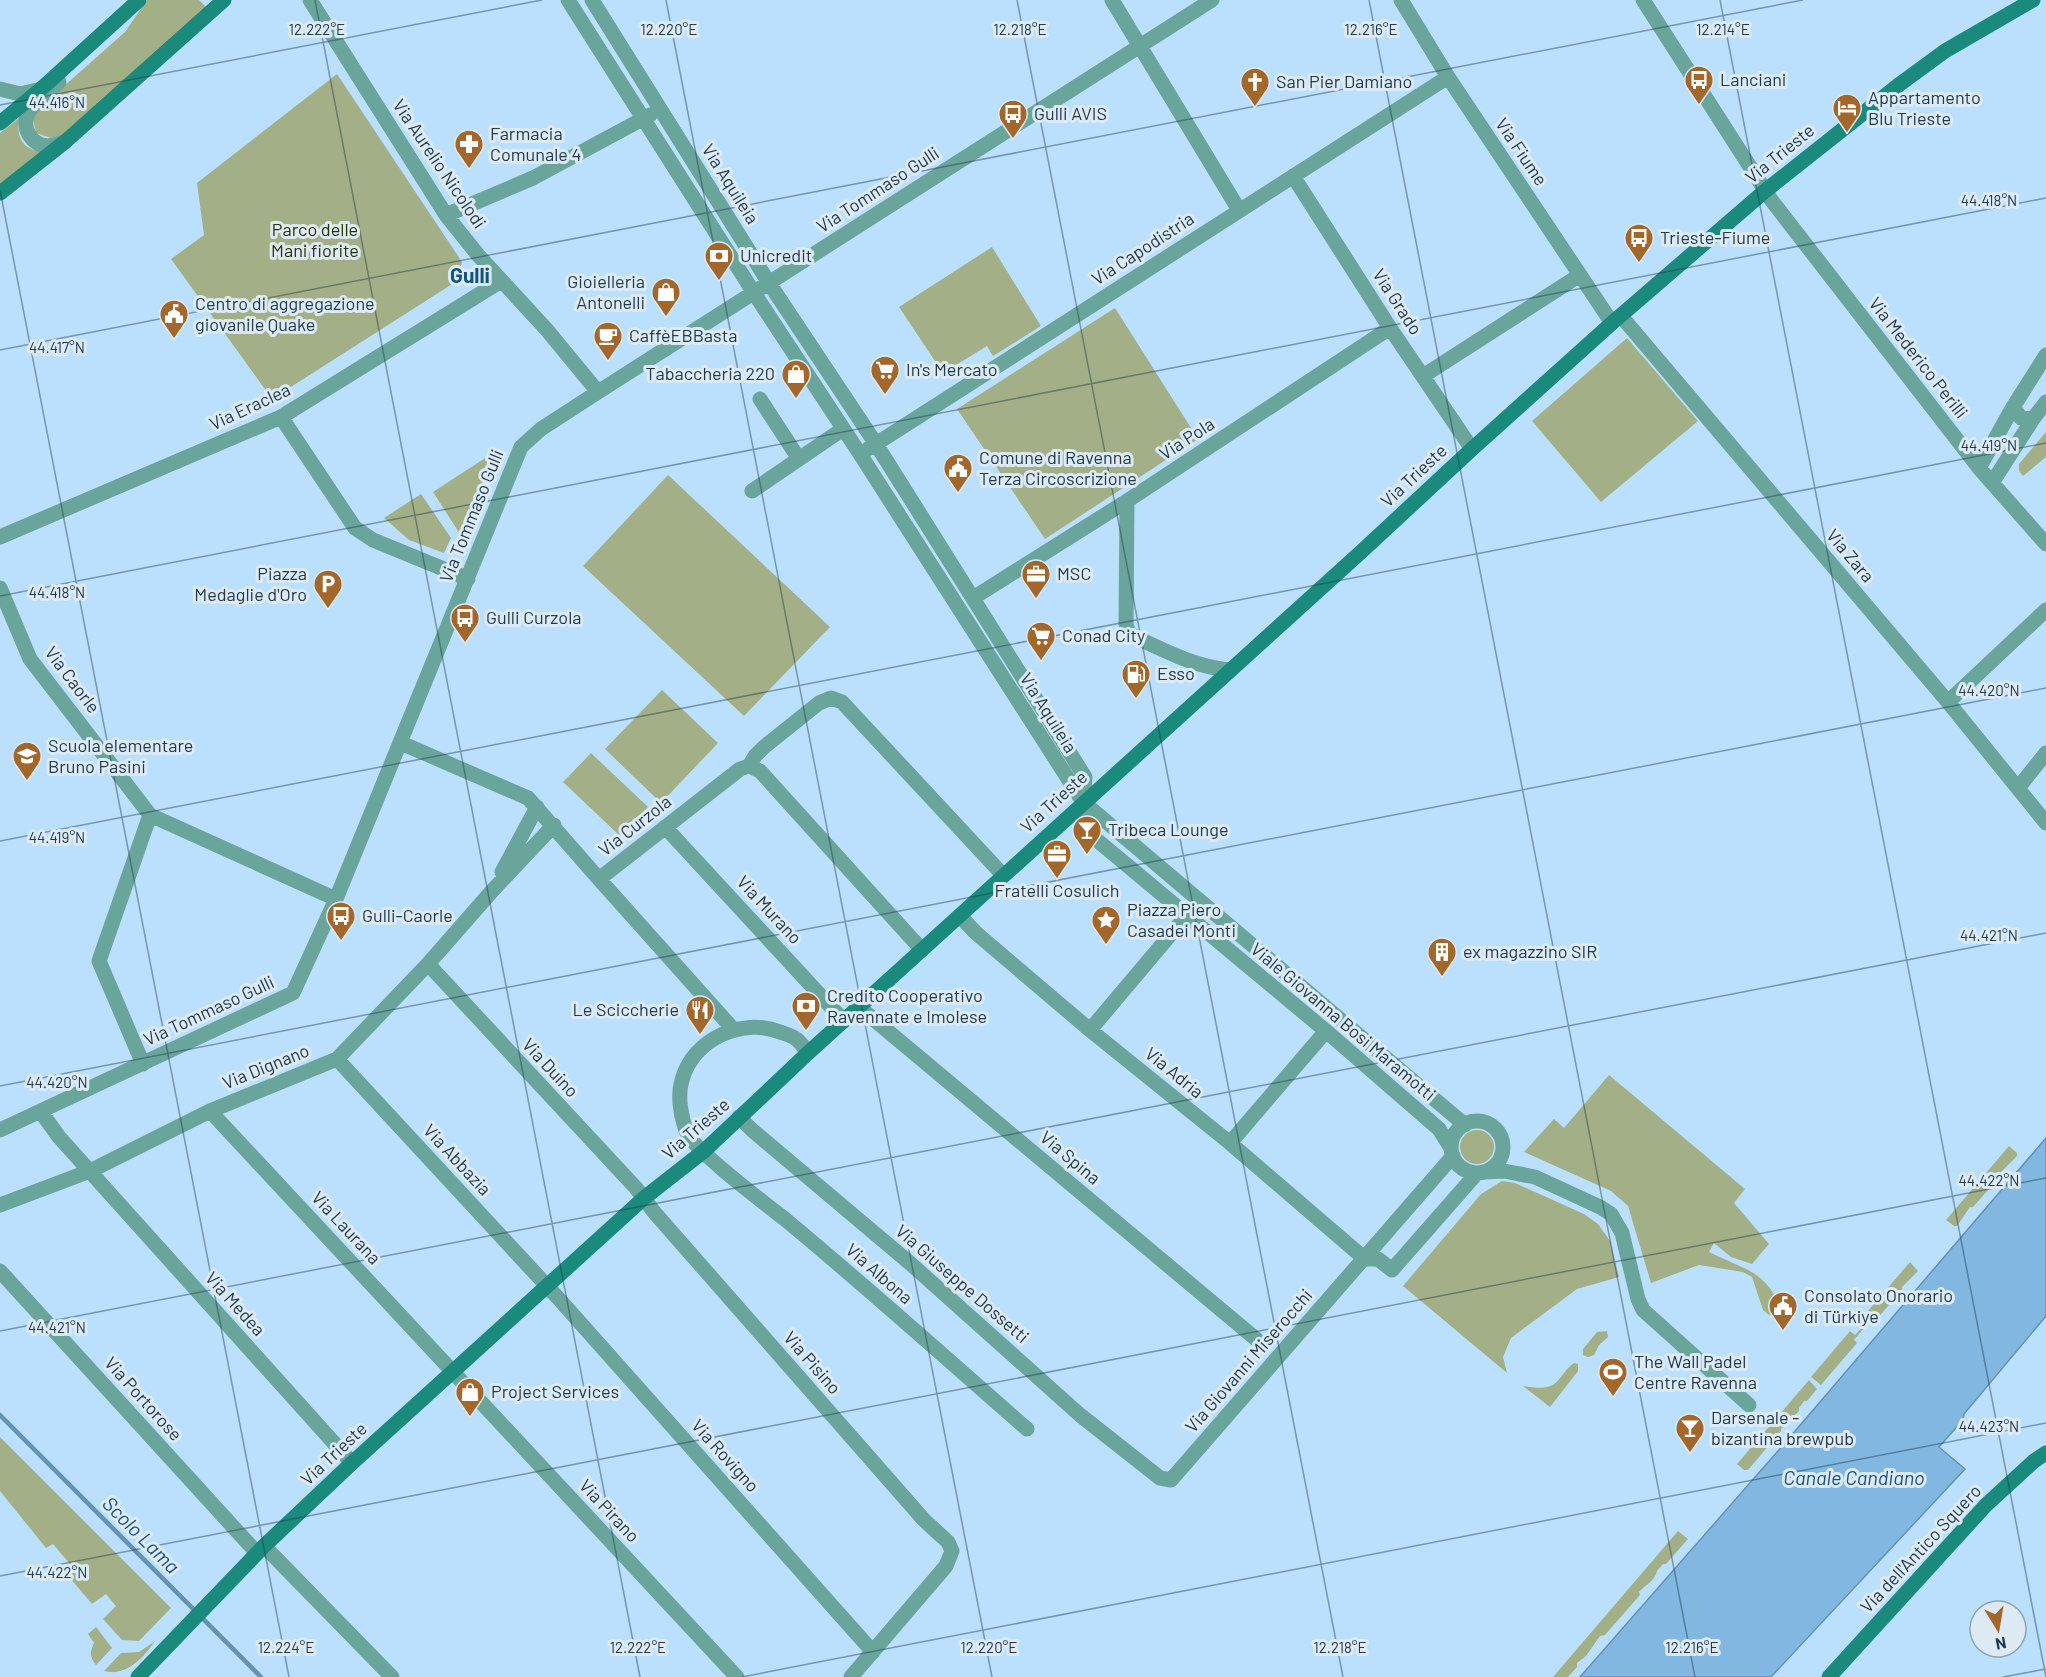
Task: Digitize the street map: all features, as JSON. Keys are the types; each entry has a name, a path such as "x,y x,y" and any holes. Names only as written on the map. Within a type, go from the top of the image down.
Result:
{"street":[{"path":"0,193 66,141 224,0"},
{"name":"Via Aurelio Nicolodi","path":"310,0 446,215 598,392"},
{"name":"Via Aquileia","path":"568,0 753,293 860,454 1083,802"},
{"name":"Via Aquileia","path":"592,0 769,283 876,444 1085,777 1083,802"},
{"path":"1112,0 1239,210"},
{"name":"Via Tommaso Gulli","path":"0,1130 293,993 336,899 521,447 541,429 598,392 1212,0"},
{"name":"Via Fiume","path":"1401,0 1448,77 1580,275 1616,319"},
{"name":"Via Mederico Perilli","path":"1643,0 1765,191 1979,468 2046,544"},
{"name":"Via Trieste","path":"138,1677 261,1550 352,1463 644,1198 704,1151 1083,802 1616,319 1765,191 1900,84 1945,51 2033,0"},
{"path":"66,141 53,146 33,141 27,130 27,116 30,110 113,30 136,3"},
{"path":"0,123 136,3"},
{"name":"Via Capodistria","path":"860,454 1448,77"},
{"path":"0,89 20,94 41,89"},
{"path":"446,215 533,178 660,110"},
{"name":"Via Grado","path":"1293,176 1390,328 1472,449"},
{"path":"1423,376 1580,275"},
{"name":"Via Eraclea","path":"0,537 281,417 501,281"},
{"name":"Via Zara","path":"1616,319 1948,702 2046,823"},
{"name":"Via Pola","path":"973,598 1127,501 1390,328"},
{"path":"1979,468 2013,407 2046,355"},
{"path":"760,399 799,459"},
{"path":"1992,483 2046,402"},
{"path":"2013,407 2021,418 2033,419"},
{"path":"281,417 355,528 373,540 468,579"},
{"path":"752,491 843,429"},
{"path":"1127,501 1126,624 1128,631 1133,636 1191,663 1206,668 1229,670"},
{"name":"Via Caorle","path":"0,588 30,659 150,815 336,899"},
{"path":"1948,702 2046,610"},
{"name":"Via Curzola","path":"401,743 528,798 554,825 603,884 665,827 740,769 749,766 764,747 819,704 831,698 842,702 1003,875"},
{"path":"2018,788 2046,753"},
{"path":"749,766 760,771 922,950"},
{"name":"Viale Giovanna Bosi Maramotti","path":"1083,802 1086,831 1326,1031 1439,1129 1452,1152"},
{"name":"Viale Giovanna Bosi Maramotti","path":"1083,802 1465,1125"},
{"name":"Via Dignano","path":"492,891 537,807"},
{"path":"143,1064 99,961 150,815"},
{"name":"Via Dignano","path":"0,1205 210,1111 337,1059 428,964 554,825"},
{"name":"Via Murano","path":"665,827 844,1021"},
{"path":"603,884 733,1029 765,1026 795,1038 808,1053"},
{"path":"1090,1030 1187,915"},
{"name":"Via Adria","path":"960,916 976,933 1090,1030 1230,1143 1365,1259"},
{"name":"Via Duino","path":"428,964 644,1198"},
{"name":"Via Spina","path":"859,1007 1256,1339"},
{"name":"Via Albona","path":"733,1029 716,1036 696,1054 687,1066 679,1095 682,1118 688,1136 863,1284 1027,1429"},
{"path":"1230,1143 1326,1031"},
{"name":"Via Abbazia","path":"337,1059 548,1287"},
{"name":"Via Medea","path":"60,1103 62,1131 86,1166"},
{"name":"Via Laurana","path":"210,1111 453,1371"},
{"name":"Via Medea","path":"41,1112 59,1137 352,1463"},
{"name":"Via Giuseppe Dossetti","path":"740,1117 752,1130 912,1264 1080,1415 1160,1478"},
{"path":"1365,1259 1378,1259 1392,1270 1481,1172 1498,1163 1503,1147 1502,1138 1491,1125 1473,1122 1465,1125 1455,1134 1452,1152 1462,1168 1481,1172 1504,1171 1534,1177 1611,1214 1622,1233 1638,1299 1643,1310 1749,1405"},
{"path":"1503,1147 1510,1158 1534,1177"},
{"name":"Via Giovanni Miserocchi","path":"1160,1478 1171,1480 1365,1259 1452,1152"},
{"name":"Via Pisino","path":"644,1198 924,1521 948,1542 952,1551 946,1566 873,1652"},
{"name":"Via Portorose","path":"0,1271 261,1550 392,1677"},
{"name":"Via Rovigno","path":"548,1287 873,1652"},
{"name":"Via Pirano","path":"453,1371 737,1677"},
{"name":"Via dell'Antico Squero","path":"1829,1677 1986,1505 2034,1461 2046,1453"},
{"path":"851,1677 873,1652"}],"green space":[{"path":"147,0 199,0 206,7 62,135 51,138 36,133 33,118 37,110 125,32"},
{"name":"Parco delle Mani fiorite","path":"337,74 462,262 457,281 272,399 171,259 204,235 197,183"},
{"path":"19,118 22,141 29,148 42,152 0,184 0,133"},
{"path":"992,247 1041,326 993,356 987,346 943,373 899,307"},
{"path":"1115,308 1198,439 1045,539 957,409"},
{"path":"1627,338 1698,421 1601,502 1532,421"},
{"path":"2046,432 2046,457 2023,476 2019,471 2019,464"},
{"path":"496,451 460,534 433,492"},
{"path":"668,475 830,627 744,716 583,566"},
{"path":"421,494 451,538 444,553 409,540 384,518"},
{"path":"662,690 718,743 661,803 605,749"},
{"path":"591,753 648,807 620,836 563,782"},
{"path":"1609,1075 1745,1189 1734,1203 1769,1244 1752,1264 1731,1257 1714,1243 1709,1252 1744,1268 1761,1279 1776,1297 1782,1311 1778,1315 1769,1315 1763,1310 1752,1277 1743,1272 1699,1265 1651,1283 1628,1206 1611,1191 1524,1152 1554,1119 1564,1128"},
{"path":"1477,1130 1489,1135 1494,1147 1489,1159 1477,1164 1465,1159 1460,1147 1465,1135"},
{"path":"2009,1146 2017,1153 2017,1156 1995,1178 1996,1181 1973,1207 1970,1207 1957,1226 1946,1220"},
{"path":"1502,1181 1515,1183 1584,1214 1598,1224 1610,1241 1619,1277 1577,1289 1511,1338 1503,1357 1507,1373 1403,1286 1481,1194"},
{"path":"1910,1262 1918,1271 1876,1320 1867,1312"},
{"path":"1869,1320 1854,1340 1857,1343 1821,1385 1811,1377 1850,1331 1855,1335"},
{"path":"1607,1331 1608,1337 1599,1345 1594,1355 1588,1357 1583,1355 1583,1349 1597,1332"},
{"path":"1574,1363 1578,1364 1578,1371 1550,1407 1523,1386 1548,1387"},
{"path":"1809,1380 1817,1389 1807,1401 1804,1401 1799,1411 1781,1429 1748,1470 1744,1470 1737,1464"},
{"path":"0,1437 171,1608 139,1641 122,1640 103,1619 116,1606 106,1594 92,1604 64,1571 70,1564 53,1544 46,1548 0,1491"},
{"path":"1678,1531 1688,1539 1666,1564 1663,1564 1605,1635 1600,1636 1568,1677 1553,1677"},
{"path":"96,1627 112,1648 96,1665 91,1654 94,1643 88,1634"},
{"path":"154,1642 133,1665 119,1671 104,1671 121,1653 139,1652"}],"water":[{"name":"Canale Candiano","path":"2046,1138 2046,1316 1939,1447 1965,1469 1771,1677 1580,1677 1784,1444"}],"waterway":[{"name":"Scolo Lama","path":"0,1415 261,1677"}],"place":[{"name":"Lanciani","path":"1699,106"},
{"name":"San Pier Damiano","path":"1255,108"},
{"name":"Appartamento Blu Trieste","path":"1847,134"},
{"name":"Gulli AVIS","path":"1013,140"},
{"name":"Farmacia Comunale 4","path":"469,170"},
{"name":"Trieste-Fiume","path":"1639,264"},
{"name":"Unicredit","path":"719,282"},
{"name":"Gioielleria Antonelli","path":"666,318"},
{"name":"Centro di aggregazione giovanile Quake","path":"174,340"},
{"name":"CaffèEBBasta","path":"608,362"},
{"name":"In's Mercato","path":"885,396"},
{"name":"Tabaccheria 220","path":"796,400"},
{"name":"Comune di Ravenna Terza Circoscrizione","path":"958,494"},
{"name":"MSC","path":"1036,600"},
{"name":"Piazza Medaglie d'Oro","path":"328,610"},
{"name":"Gulli Curzola","path":"465,644"},
{"name":"Conad City","path":"1041,662"},
{"name":"Esso","path":"1136,700"},
{"name":"Scuola elementare Bruno Pasini","path":"27,782"},
{"name":"Tribeca Lounge","path":"1087,856"},
{"name":"Fratelli Cosulich","path":"1057,880"},
{"name":"Gulli-Caorle","path":"341,942"},
{"name":"Piazza Piero Casadei Monti","path":"1106,946"},
{"name":"ex magazzino SIR","path":"1442,978"},
{"name":"Credito Cooperativo Ravennate e Imolese","path":"806,1032"},
{"name":"Le Sciccherie","path":"700,1036"},
{"name":"Consolato Onorario di Türkiye","path":"1783,1332"},
{"name":"The Wall Padel Centre Ravenna","path":"1613,1398"},
{"name":"Project Services","path":"470,1418"},
{"name":"Darsenale - bizantina brewpub","path":"1690,1454"}],"district":[{"name":"Gulli","path":"470,276"}]}
